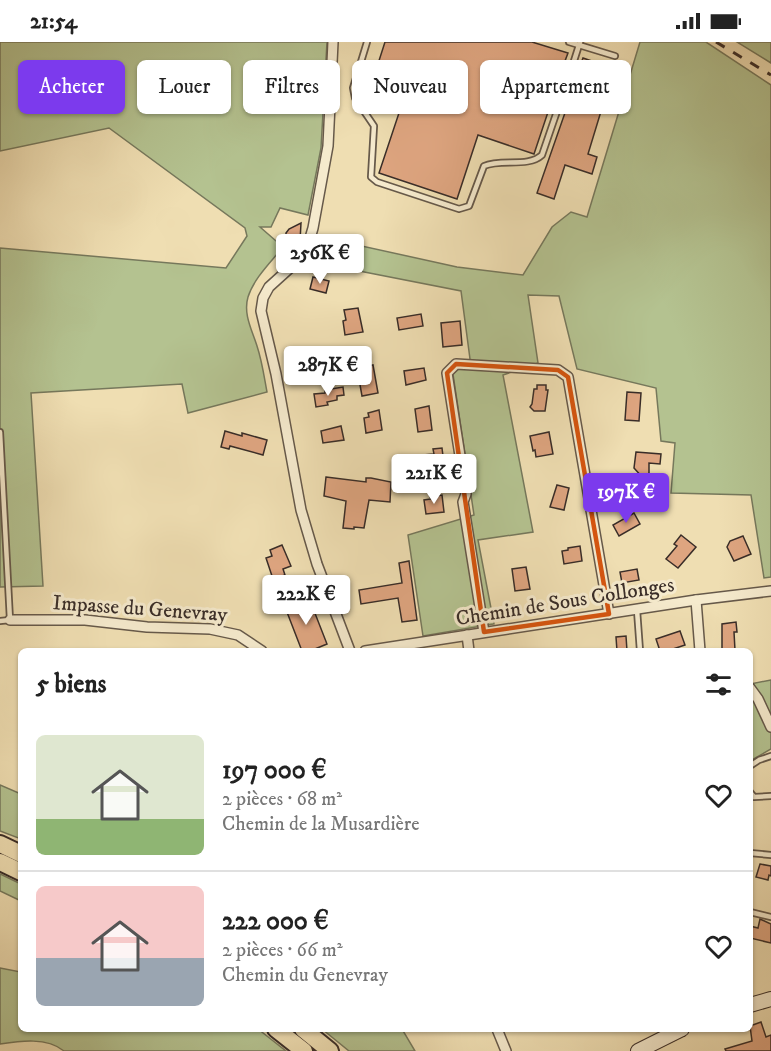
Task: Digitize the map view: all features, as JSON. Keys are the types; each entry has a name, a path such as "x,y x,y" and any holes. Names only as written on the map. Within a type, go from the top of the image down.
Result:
{"highway":[{"path":"0,844 18,853"},
{"path":"0,862 18,871"},
{"path":"280,1032 304,1051"},
{"path":"307,1032 330,1051"}],"main road":[{"path":"753,1004 771,999"},
{"path":"638,1051 676,1032"}],"street":[{"path":"333,42 328,146 313,228 301,258 268,287 261,311 277,380 301,510 349,648"},
{"path":"484,632 463,502 466,494 447,373 456,363 558,370 568,377 609,614"},
{"name":"Chemin de Sous Collonges","path":"383,648 696,600 771,591"},
{"path":"696,600 700,648"},
{"name":"Impasse du Genevray","path":"5,620 85,620 147,627 210,629 238,635 258,648"},
{"path":"467,634 469,648"},
{"path":"753,692 771,727"},
{"path":"498,1032 506,1051"}],"lane":[{"path":"367,42 353,88 355,98 374,126 371,177 377,182 459,209 469,206 484,166 533,160 542,155 556,114"},
{"path":"569,42 615,56"},
{"path":"574,60 580,44"},
{"path":"0,432 5,620"},
{"path":"290,601 326,587"},
{"path":"636,610 640,648"},
{"path":"753,764 771,756"},
{"path":"753,796 771,796"},
{"path":"753,853 771,855"},
{"path":"753,913 771,917"}],"highlighted area":[{"path":"456,364 558,370 568,377 609,614 484,632 447,373"}],"green space":[{"path":"0,42 327,42 326,60 243,60 243,114 323,114 321,148 308,215 280,208 271,227 260,227 283,247 254,283 247,303 247,316 260,357 267,392 188,413 182,384 31,393 43,586 0,587 0,248 226,268 247,236 245,228 109,128 0,151"},
{"path":"640,42 706,42 771,85 771,577 764,578 751,495 671,493 675,443 661,441 656,388 577,369 559,296 528,295 538,363 503,375 533,532 478,540 494,624 423,636 408,535 474,515 453,374 470,359 461,291 308,261 321,237 457,267 523,275 552,227 571,212 587,217 618,114 631,114 631,72"},
{"path":"737,42 771,42 771,63"},
{"path":"771,680 771,749 753,759 753,683"},
{"path":"0,785 18,793 18,838 0,831"},
{"path":"0,874 18,883 18,900 0,891"},
{"path":"0,968 18,971 18,1032 262,1032 286,1051 64,1051 42,1042 25,1041 0,1044"},
{"path":"326,1032 404,1032 415,1051 349,1051"}],"building":[{"path":"385,42 532,42 568,53 565,60 480,60 480,114 547,114 534,154 478,135 457,199 379,173 399,114 468,114 468,60 379,60"},
{"path":"565,114 600,114 588,154 597,157 592,174 565,165 554,199 537,193"},
{"path":"301,223 300,241 290,246 286,233"},
{"path":"313,277 329,281 326,293 310,289"},
{"path":"358,308 363,332 345,335 344,310"},
{"path":"421,314 423,326 399,330 397,318"},
{"path":"460,321 462,345 443,347 441,323"},
{"path":"373,365 378,393 362,396 357,368"},
{"path":"424,368 426,380 406,385 404,371"},
{"path":"537,385 546,385 546,390 548,390 545,411 534,411 530,407"},
{"path":"343,387 344,395 337,396 337,400 327,402 328,405 316,407 314,394"},
{"path":"627,392 641,393 639,421 625,420"},
{"path":"429,406 432,430 418,432 415,409"},
{"path":"379,410 382,430 366,433 364,418 369,417 368,413"},
{"path":"341,426 344,440 323,443 321,431"},
{"path":"225,431 267,440 263,455 230,446 229,449 221,447"},
{"path":"549,432 553,454 536,457 530,436"},
{"path":"442,448 443,456 440,457 442,471 433,472 432,467 425,468 423,455 434,454 433,449"},
{"path":"636,452 661,454 660,464 649,463 649,473 643,478 634,468"},
{"path":"326,477 366,482 366,478 371,478 391,482 390,502 369,500 364,528 343,528 346,501 324,496"},
{"path":"557,485 569,488 564,510 550,507"},
{"path":"442,495 444,512 426,514 424,500"},
{"path":"634,513 640,524 619,536 613,525"},
{"path":"681,535 696,547 678,568 666,559 677,546 674,544"},
{"path":"743,536 751,554 734,561 727,547 730,541"},
{"path":"282,545 291,566 283,569 285,575 273,579 266,558 272,556 270,550"},
{"path":"580,546 582,561 564,564 562,551"},
{"path":"409,561 417,620 402,622 398,598 361,604 359,590 402,583 399,563"},
{"path":"526,567 530,589 515,591 512,569"},
{"path":"637,569 639,580 622,583 620,572"},
{"path":"309,598 327,644 317,648 301,648 285,607"},
{"path":"736,622 735,648 722,648 722,624"},
{"path":"680,631 685,645 676,648 659,648 656,639"},
{"path":"626,636 627,648 617,648 616,637"},
{"path":"760,864 771,866 771,876 769,875 768,880 756,877"},
{"path":"760,919 771,924 771,943 753,939 753,927 758,928"},
{"path":"761,1022 766,1037 771,1035 771,1051 726,1051 725,1049 752,1041 753,1025"}],"railway":[{"path":"716,42 771,75"}]}
